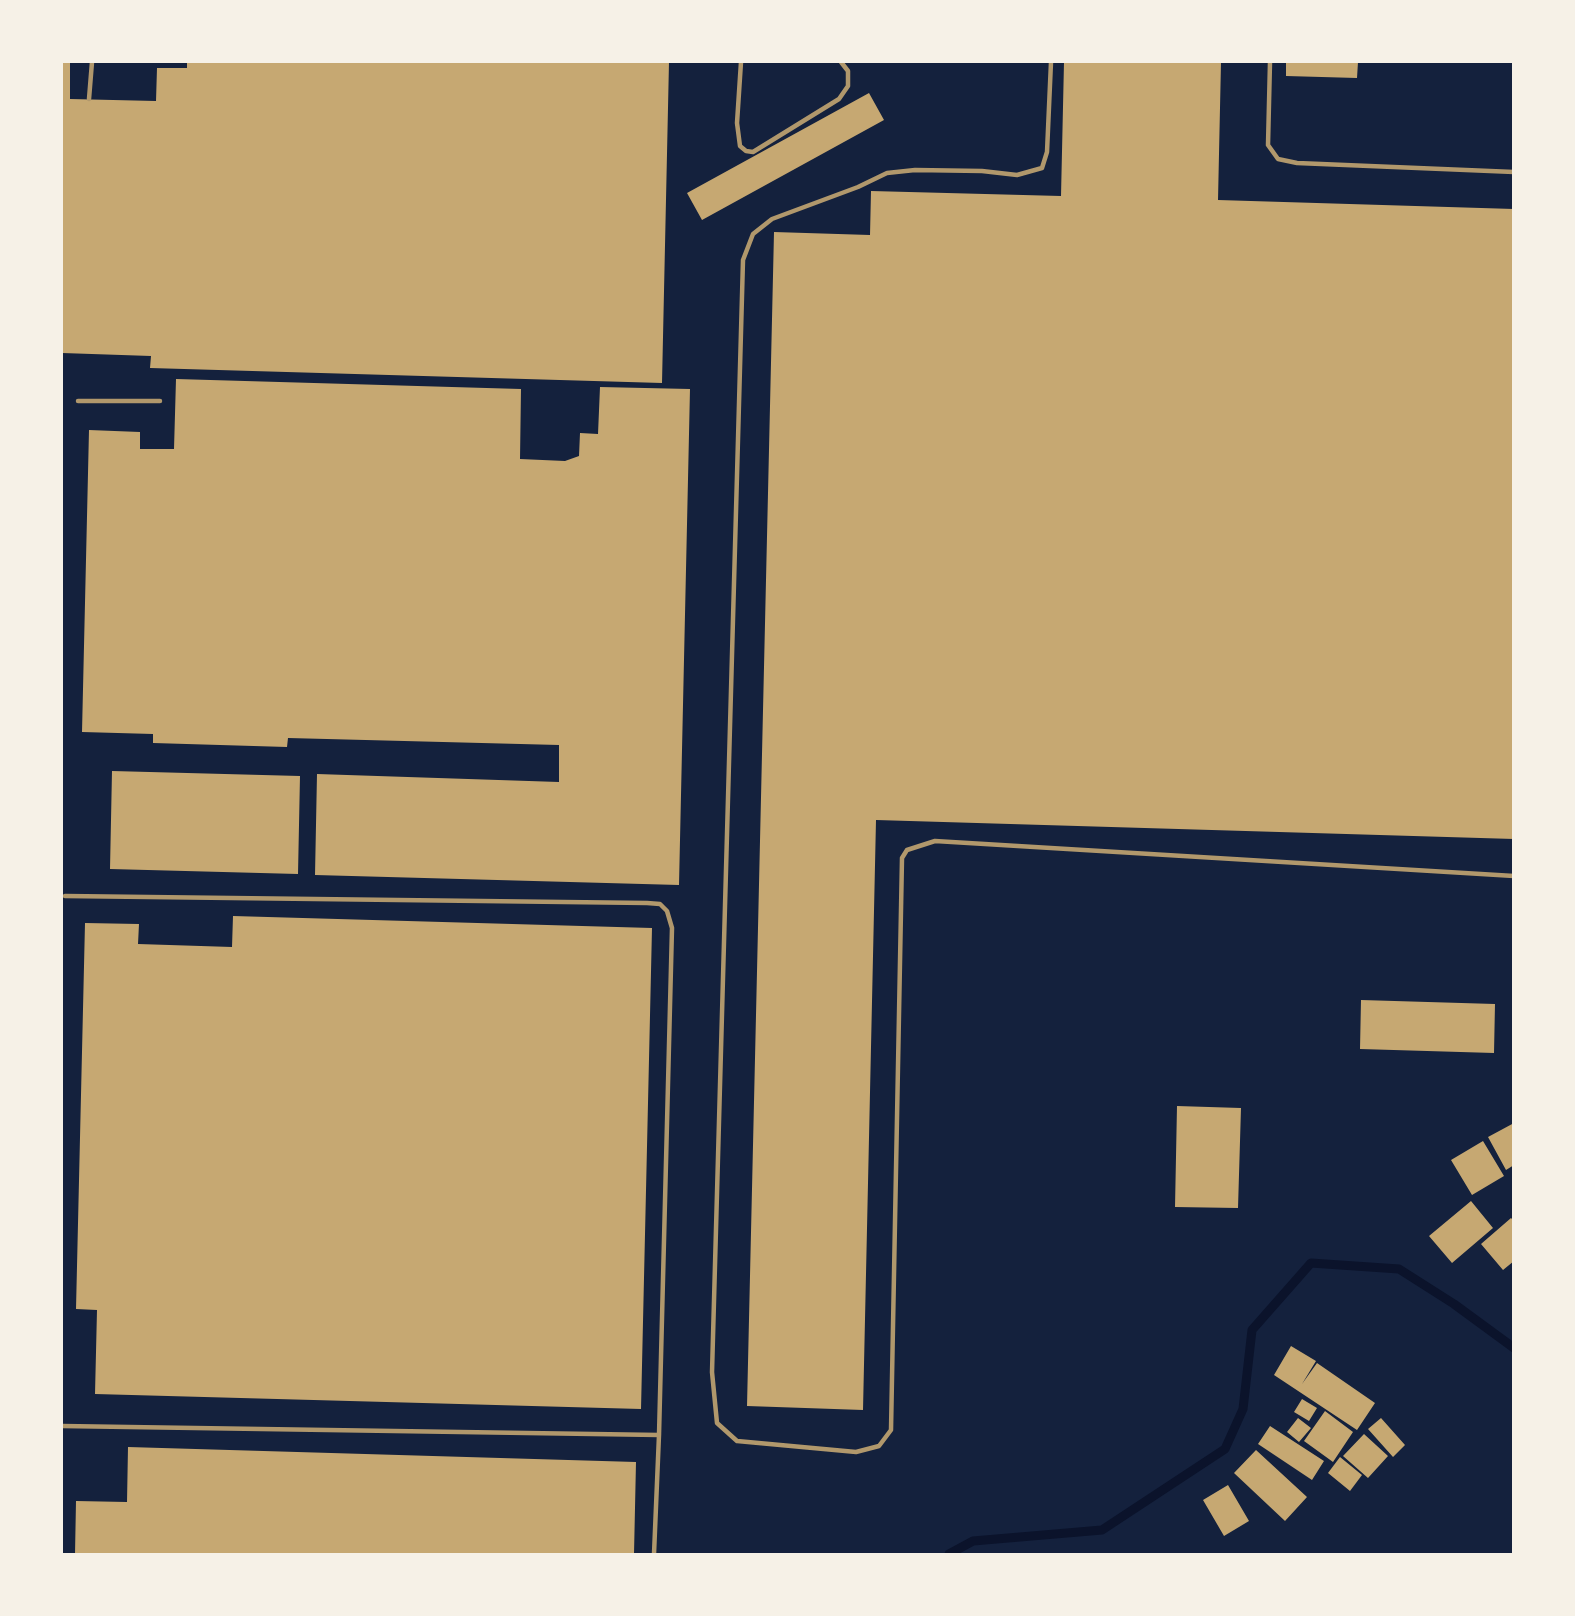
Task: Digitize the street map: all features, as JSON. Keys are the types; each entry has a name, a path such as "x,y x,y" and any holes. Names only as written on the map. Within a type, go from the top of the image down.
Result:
{"lane":[{"path":"89,99 92,62"},
{"path":"741,62 737,123 740,146 746,151 753,152 839,99 848,86 848,71 841,62"},
{"path":"1051,62 1047,152 1042,168 1017,175 982,171 915,170 887,173 858,187 772,219 753,234 743,260 712,1372 717,1423 737,1441 856,1452 879,1446 891,1430 902,858 906,850 935,841 1514,876"},
{"path":"1270,62 1268,145 1278,159 1297,163 1514,172"},
{"path":"78,401 160,401"},
{"path":"65,896 647,903 660,904 667,911 672,928 654,1554"},
{"path":"62,1426 659,1435"}],"building":[{"path":"62,62 70,62 70,99 156,101 157,68 187,68 187,62 669,62 662,383 150,368 151,356 62,353"},
{"path":"1064,62 1221,62 1218,200 1514,209 1514,839 876,820 863,1410 747,1406 774,232 870,235 871,191 1061,196"},
{"path":"1286,62 1358,62 1357,78 1286,76"},
{"path":"869,93 884,120 702,220 687,193"},
{"path":"176,379 521,389 520,459 565,461 579,456 580,433 598,434 600,387 690,389 679,885 315,875 317,774 559,782 559,745 288,738 287,747 153,743 153,734 82,732 89,430 140,432 140,449 174,449"},
{"path":"112,771 300,776 298,874 110,869"},
{"path":"233,916 652,928 641,1409 95,1394 97,1310 76,1309 85,923 139,924 138,944 232,947"},
{"path":"1361,1000 1495,1004 1494,1053 1360,1049"},
{"path":"1177,1106 1241,1108 1238,1208 1175,1207"},
{"path":"1514,1123 1514,1165 1506,1170 1488,1137"},
{"path":"1483,1141 1504,1176 1472,1195 1451,1160"},
{"path":"1471,1201 1493,1228 1452,1263 1429,1236"},
{"path":"1511,1218 1514,1221 1514,1261 1503,1270 1481,1244"},
{"path":"1291,1346 1316,1361 1302,1384 1317,1363 1375,1403 1357,1430 1274,1375"},
{"path":"1302,1399 1317,1408 1309,1421 1294,1412"},
{"path":"1325,1411 1353,1432 1333,1462 1304,1441"},
{"path":"1298,1418 1311,1428 1299,1442 1287,1432"},
{"path":"1381,1418 1405,1445 1393,1457 1368,1429"},
{"path":"1270,1426 1324,1461 1312,1480 1258,1444"},
{"path":"1364,1434 1388,1456 1368,1478 1343,1456"},
{"path":"128,1447 636,1462 634,1554 75,1554 76,1501 127,1502"},
{"path":"1256,1450 1307,1497 1285,1521 1234,1473"},
{"path":"1340,1457 1362,1475 1350,1491 1328,1473"},
{"path":"1228,1485 1249,1521 1224,1536 1203,1500"}],"waterway":[{"path":"949,1554 973,1541 1102,1530 1225,1449 1243,1409 1252,1330 1311,1263 1399,1269 1454,1304 1514,1348"}]}
